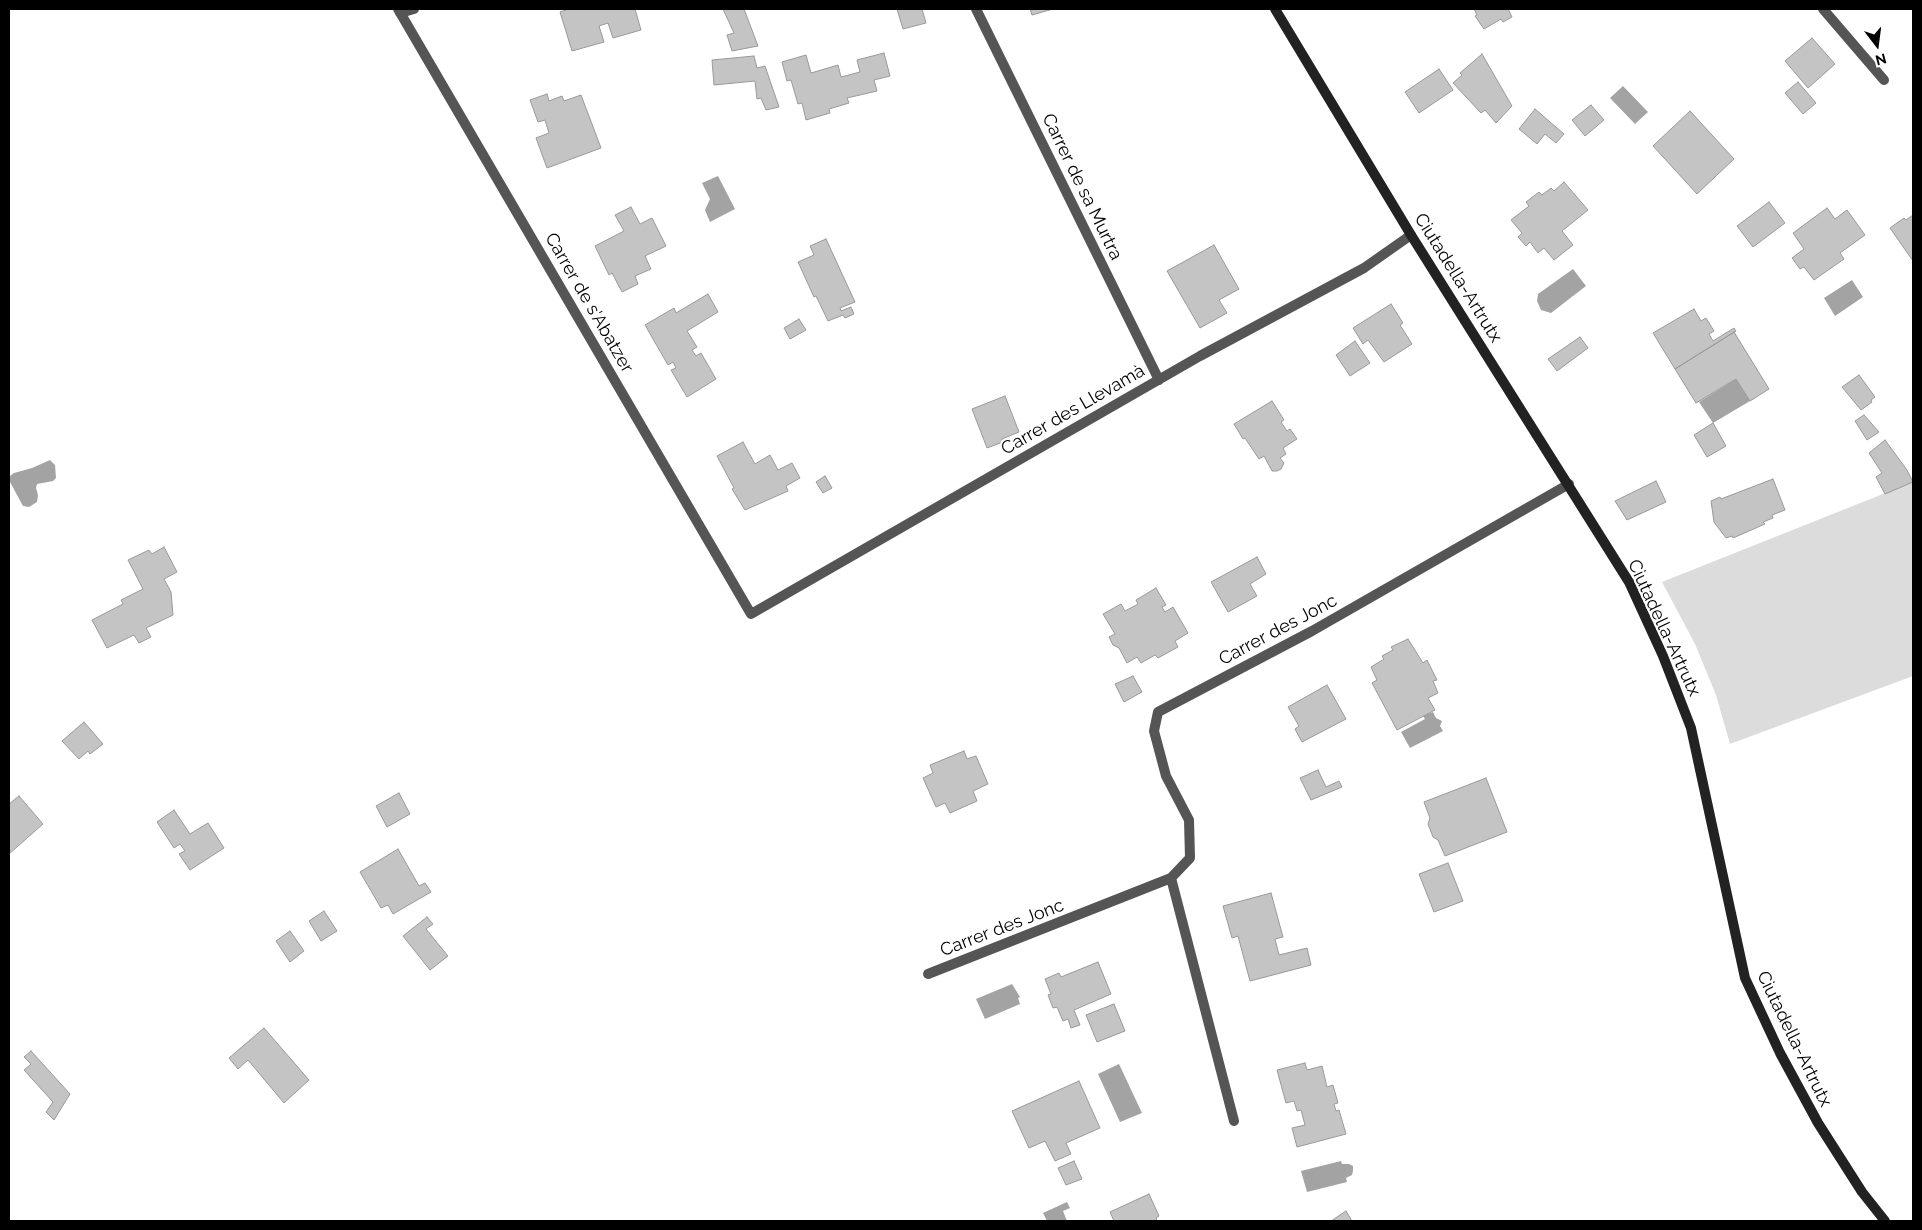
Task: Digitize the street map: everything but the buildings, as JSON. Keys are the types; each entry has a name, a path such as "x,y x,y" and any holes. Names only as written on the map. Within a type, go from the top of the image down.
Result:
{"main road":[{"name":"Ciutadella-Artrutx","path":"1275,9 1411,235 1629,582 1663,656 1691,728 1745,978 1780,1053 1818,1124 1862,1192 1885,1221"}],"street":[{"path":"399,11 414,9"},
{"name":"Carrer de sa Murtra","path":"976,9 1160,380"},
{"path":"1824,9 1884,80"},
{"name":"Carrer de s'Abatzer","path":"399,11 751,614"},
{"name":"Carrer des Llevamà","path":"751,614 1160,380 1364,268 1411,235"},
{"name":"Carrer des Jonc","path":"928,974 1171,878 1190,858 1189,820 1166,776 1154,731 1158,712 1312,631 1569,484"},
{"path":"1171,878 1234,1121"}],"shaded area":[{"path":"1623,86 1648,112 1635,124 1610,98"},
{"path":"718,176 735,209 710,222 705,210 710,199 702,183"},
{"path":"1573,269 1586,286 1551,313 1541,310 1537,301 1538,294"},
{"path":"1852,280 1863,297 1835,316 1824,298"},
{"path":"1736,379 1750,401 1713,423 1699,402"},
{"path":"50,460 55,465 56,478 53,481 37,484 37,502 29,507 23,506 10,482 10,476"},
{"path":"1913,482 1913,676 1730,744 1716,695 1695,644 1662,582"},
{"path":"1433,712 1436,718 1442,721 1440,726 1443,731 1410,748 1401,732 1425,719 1423,716"},
{"path":"1012,984 1020,997 1018,998 1020,1004 985,1019 976,999"},
{"path":"1119,1064 1142,1113 1120,1122 1098,1074"},
{"path":"1341,1161 1342,1164 1353,1166 1352,1175 1346,1178 1347,1182 1307,1192 1301,1171"},
{"path":"1067,1202 1070,1208 1063,1211 1067,1221 1047,1221 1043,1213"}]}
